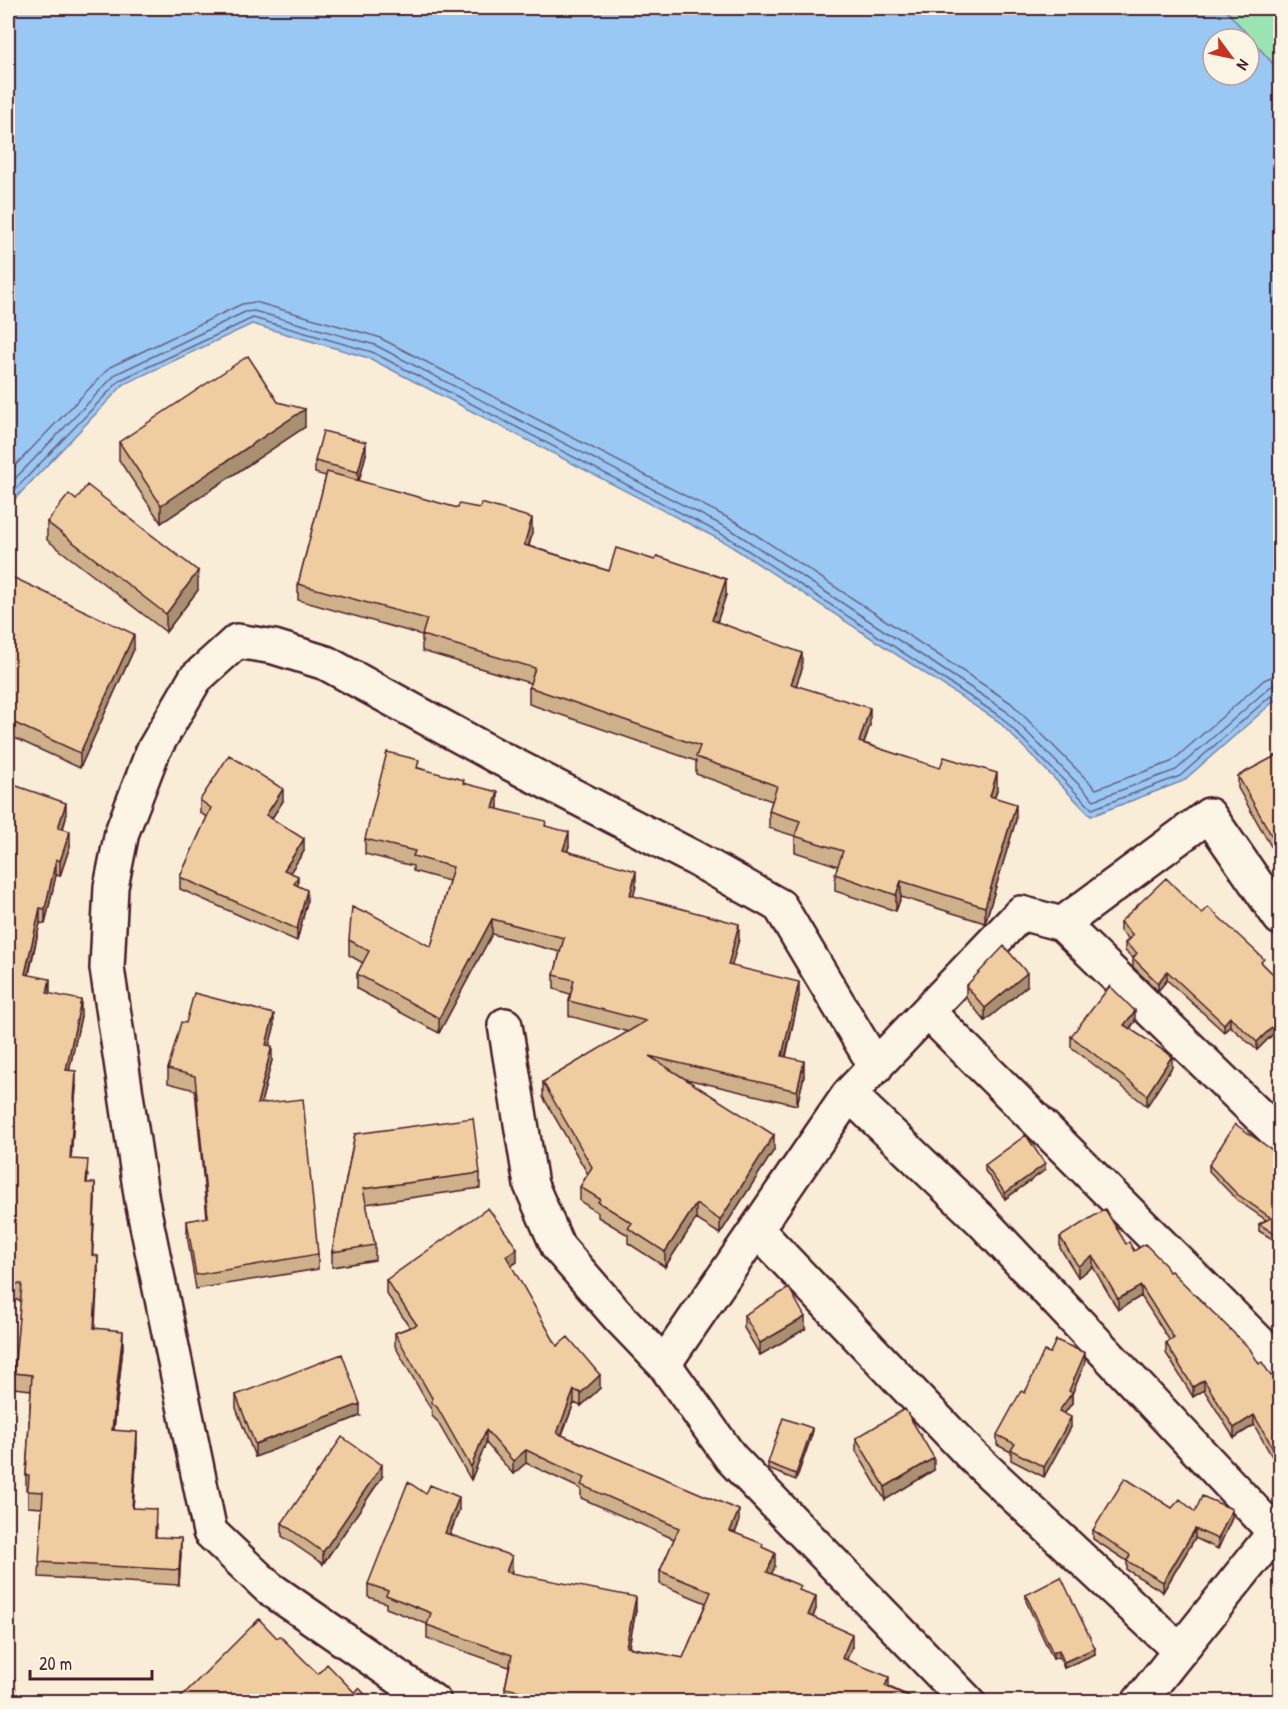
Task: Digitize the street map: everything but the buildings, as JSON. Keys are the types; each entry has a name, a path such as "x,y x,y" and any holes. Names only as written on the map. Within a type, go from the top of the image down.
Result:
{"lane":[{"path":"434,1701 269,1588 210,1532 142,1201 107,968 111,887 122,832 153,751 195,679 237,641 274,647 326,663 780,906 876,1067"},
{"path":"1062,924 1209,814 1281,918"},
{"path":"664,1364 849,1094 1022,913 1062,924 1281,1136"},
{"path":"928,1012 1281,1363"},
{"path":"505,1025 531,1185 558,1247 617,1315 664,1364 731,1458 968,1701"},
{"path":"849,1094 981,1220 1277,1535 1139,1701"},
{"path":"757,1230 972,1456 1180,1651"}],"green space":[{"path":"1224,8 1280,8 1280,72 1261,50 1261,27 1241,27"}],"water":[{"path":"8,8 1224,8 1241,27 1201,27 1201,87 1261,87 1261,50 1280,72 1280,696 1183,781 1091,816 998,721 726,543 369,358 252,324 124,384 8,506"},
{"path":"8,1647 18,1701 8,1701"}]}
